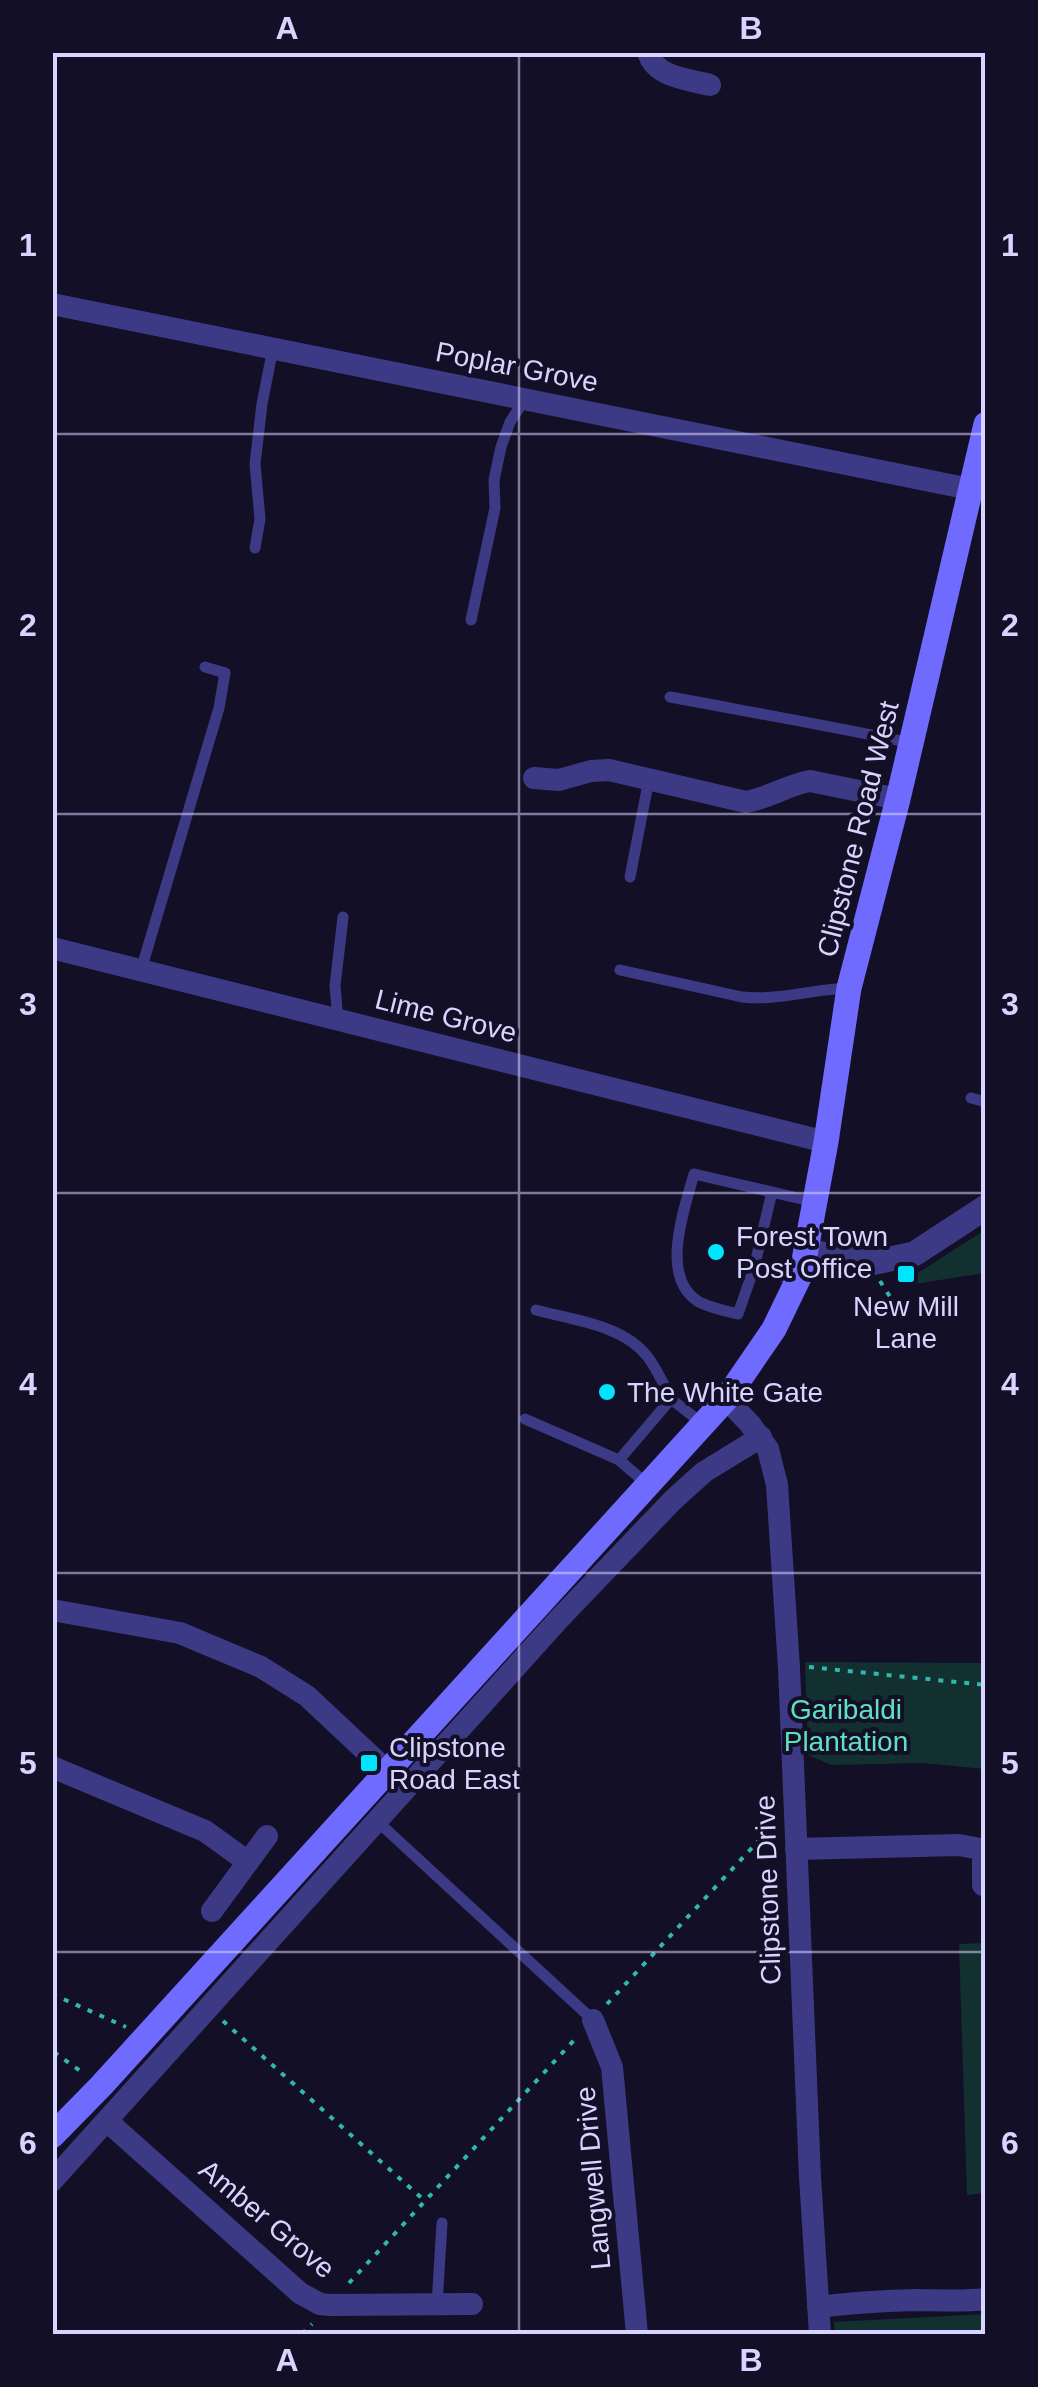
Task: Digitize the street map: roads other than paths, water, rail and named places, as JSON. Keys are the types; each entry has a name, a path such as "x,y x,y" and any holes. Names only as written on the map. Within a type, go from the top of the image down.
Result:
{"main road":[{"name":"Clipstone Road West","path":"806,1251 849,988 898,799 986,424"},
{"path":"52,2136 726,1399 774,1329 798,1281 806,1251"}],"street":[{"path":"648,52 650,61 662,72 710,85"},
{"name":"Poplar Grove","path":"52,304 970,489"},
{"path":"534,778 559,780 610,770 746,802 762,800 810,780 898,799"},
{"name":"Lime Grove","path":"52,948 826,1142"},
{"path":"806,1251 872,1263 914,1254 986,1208"},
{"name":"Clipstone Drive","path":"726,1399 768,1448 777,1484 820,2334"},
{"path":"52,2181 559,1619 704,1472 761,1437"},
{"path":"52,1610 180,1633 261,1666 307,1696 387,1771"},
{"path":"52,1767 198,1827 248,1862"},
{"path":"212,1911 266,1836"},
{"path":"796,1849 958,1845 984,1850 983,1885"},
{"name":"Langwell Drive","path":"593,2020 612,2066 637,2334"},
{"name":"Amber Grove","path":"106,2121 300,2293 320,2304 472,2304"},
{"path":"818,2307 859,2302 986,2299"}],"lane":[{"path":"255,548 260,518 255,464 273,348"},
{"path":"472,620 495,508 494,480 500,447 525,399"},
{"path":"141,970 219,708 226,673 205,667"},
{"path":"670,697 810,721 910,744"},
{"path":"630,877 649,779"},
{"path":"338,1020 335,986 343,917"},
{"path":"620,970 758,999 821,988 849,988"},
{"path":"970,1098 986,1102"},
{"path":"772,1192 754,1268 738,1314 700,1302 680,1281 678,1270 679,1233 694,1174 772,1192 815,1202"},
{"path":"754,1268 798,1281"},
{"path":"536,1310 601,1327 626,1338 646,1354 671,1400 703,1424"},
{"path":"620,1460 671,1400"},
{"path":"525,1419 620,1460 648,1485"},
{"path":"377,1821 593,2020"},
{"path":"437,2304 442,2223"}],"place":[{"name":"Forest Town Post Office","path":"716,1252"},
{"name":"New Mill Lane","path":"906,1274"},
{"name":"The White Gate","path":"607,1392"},
{"name":"Clipstone Road East","path":"369,1763"}],"park label":[{"name":"Garibaldi Plantation","path":"846,1725"}]}
